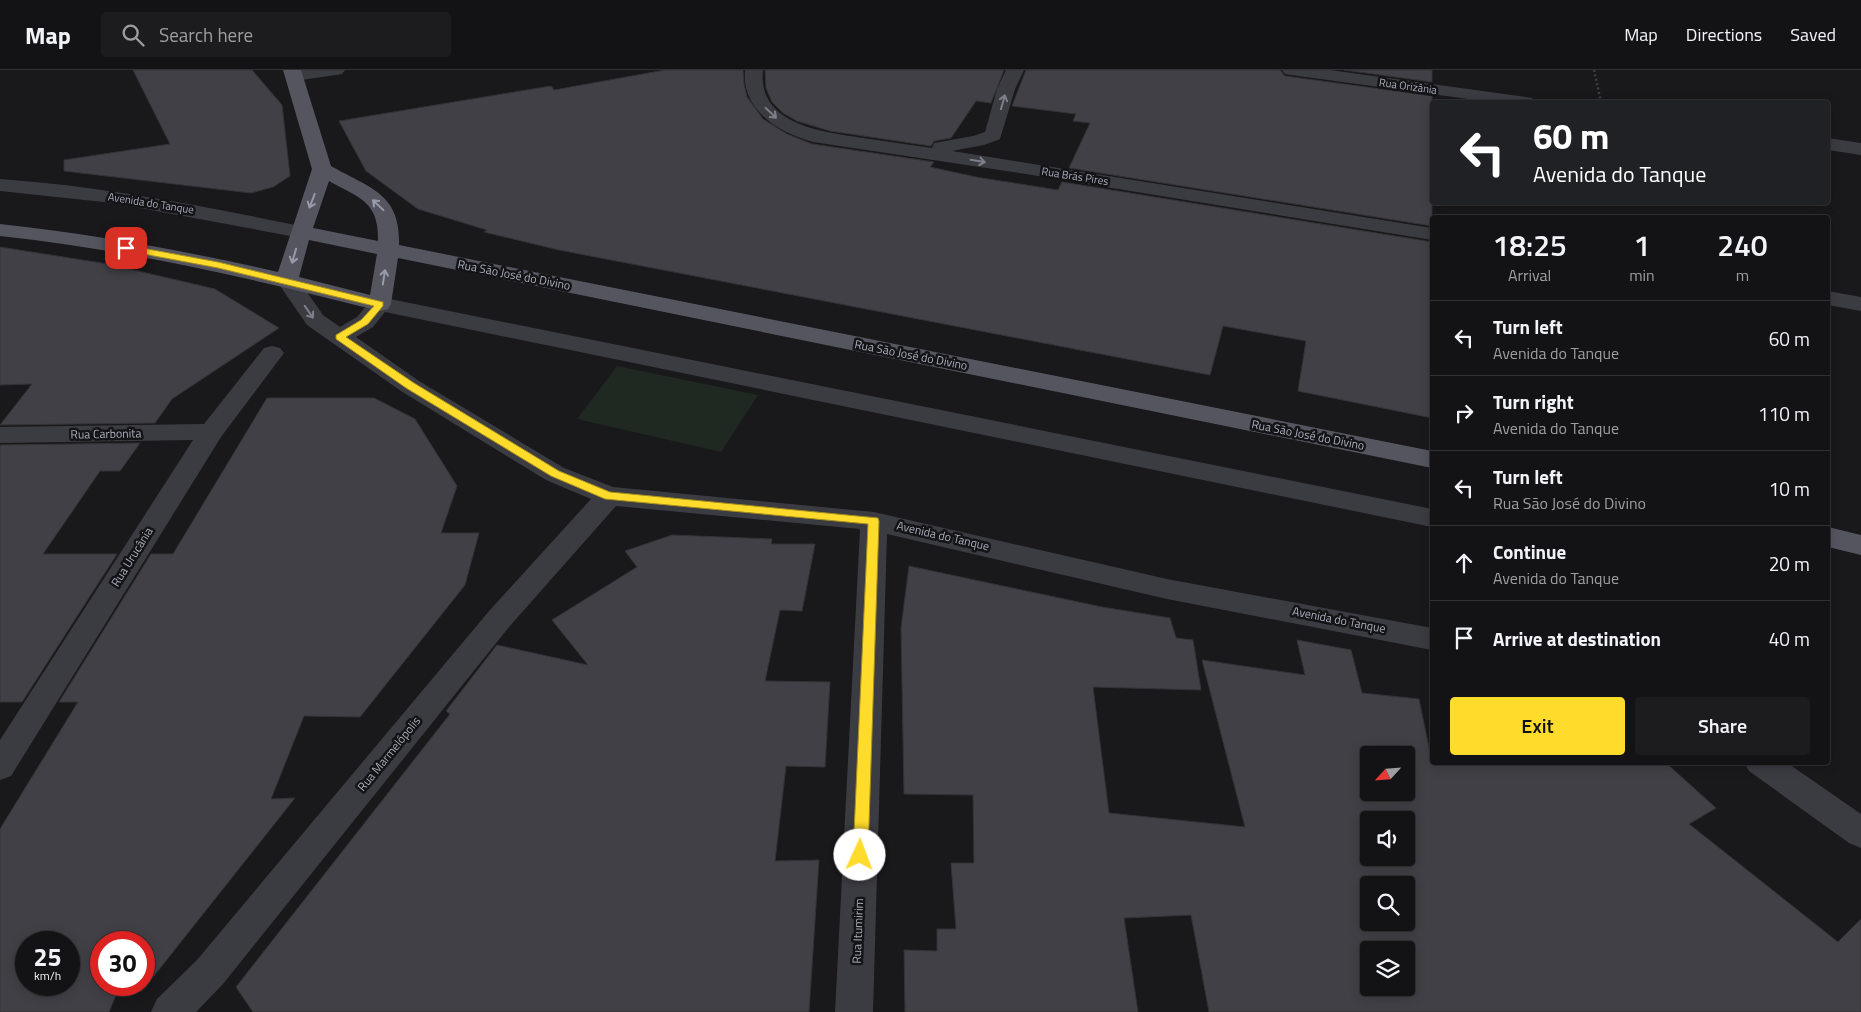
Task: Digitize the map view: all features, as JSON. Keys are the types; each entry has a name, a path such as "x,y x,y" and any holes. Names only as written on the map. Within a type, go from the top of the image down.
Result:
{"main road":[{"path":"287,280 322,169 293,73"},
{"path":"0,230 109,245 201,261 287,280 380,304 389,250 386,213 381,206 322,169"},
{"name":"Rua São José do Divino","path":"301,232 1430,460"},
{"path":"1830,537 1861,544"}],"street":[{"path":"293,73 336,70"},
{"name":"Rua Brás Pires","path":"754,70 755,90 766,109 784,124 813,136 1026,168 1430,234"},
{"path":"993,135 1006,90 1015,70"},
{"name":"Rua Orizânia","path":"1291,70 1511,100"},
{"path":"900,149 955,146 993,135"},
{"path":"993,135 1008,153 1026,168"},
{"path":"1830,144 1861,149"},
{"name":"Avenida do Tanque","path":"0,185 99,195 199,211 301,232"},
{"name":"Avenida do Tanque","path":"287,280 314,320 410,386 555,474 609,496 874,521 1167,588 1430,638"},
{"path":"1830,298 1861,304"},
{"path":"340,337 365,322 380,304 1420,516 1430,499"},
{"name":"Rua Urucânia","path":"0,767 211,432 272,353"},
{"name":"Rua Carbonita","path":"0,435 211,432"},
{"name":"Rua Marmelópolis","path":"170,1012 210,972 500,619 609,496"},
{"name":"Rua Itumirim","path":"854,1012 874,521"},
{"path":"1764,765 1861,833"}],"path":[{"path":"1594,70 1601,100"}],"shaded area":[{"path":"617,366 758,395 721,452 577,419"}],"building":[{"path":"133,70 252,70 282,105 290,176 273,187 251,193 64,171 64,160 170,144"},
{"path":"665,70 743,70 747,97 763,119 787,134 812,144 934,162 930,167 976,177 1058,190 1062,182 1430,242 1430,418 1298,391 1306,341 1223,326 1210,375 559,250 484,232 487,230 418,209 366,171 339,121 551,86 554,90"},
{"path":"765,70 1004,70 991,103 976,101 951,138 934,141 931,146 830,131 797,121 783,113 772,102 766,88"},
{"path":"1026,70 1280,70 1285,76 1432,96 1432,100 1430,100 1430,205 1432,205 1432,215 1430,215 1430,226 1069,168 1090,123 1073,121 1076,114 1012,106"},
{"path":"1344,70 1432,70 1432,82"},
{"path":"0,247 108,264 215,289 279,328 172,399 155,423 0,425 32,384 0,385"},
{"path":"267,398 374,398 415,419 457,486 441,533 479,533 465,585 360,717 304,716 271,799 295,798 155,975 155,931 90,931 90,996 116,996 109,1012 0,1012 0,829 78,702 59,702 151,554 173,554"},
{"path":"140,443 120,471 100,471 43,554 117,554 22,702 0,702 0,445"},
{"path":"672,535 772,539 771,544 815,544 802,611 780,610 765,681 830,682 825,767 786,766 775,861 819,860 809,1012 253,1012 236,987 450,714 446,711 497,645 588,665 552,620 637,567 625,551"},
{"path":"909,566 1102,607 1170,618 1176,638 1193,640 1201,690 1093,687 1109,813 1245,827 1202,660 1305,675 1297,640 1351,650 1362,693 1419,699 1430,752 1430,765 1668,765 1716,808 1689,824 1838,942 1861,919 1861,1012 1209,1012 1191,915 1124,918 1138,1012 905,1012 904,950 937,951 937,929 956,929 951,863 974,863 973,795 904,794 901,628"}],"route":[{"path":"126,248 201,261 287,280 380,304 365,322 340,337 410,386 555,474 609,496 806,513 874,521 860,855"}]}
